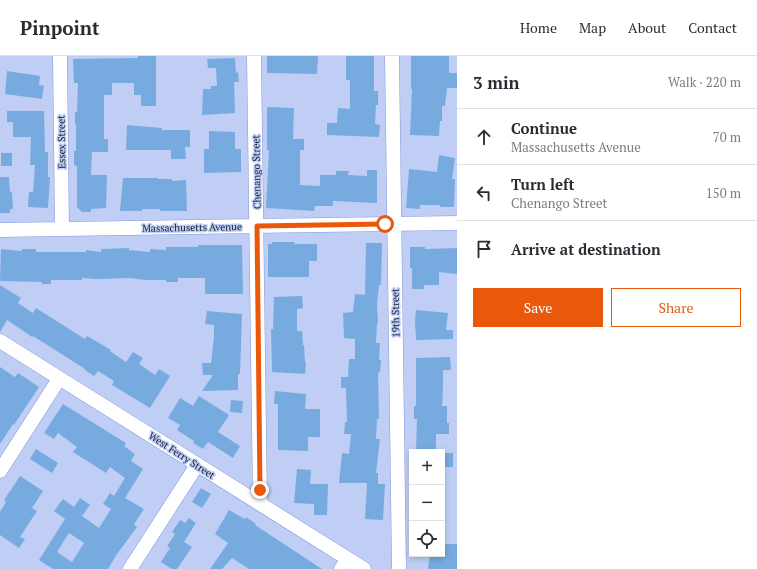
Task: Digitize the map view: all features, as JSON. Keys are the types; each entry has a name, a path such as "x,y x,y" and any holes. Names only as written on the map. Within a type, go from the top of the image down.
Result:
{"street":[{"name":"Essex Street","path":"60,56 62,228"},
{"name":"Chenango Street","path":"254,56 260,503"},
{"name":"19th Street","path":"392,56 399,569"},
{"name":"Massachusetts Avenue","path":"0,230 457,223"},
{"name":"West Ferry Street","path":"0,341 260,503 344,564 364,569"},
{"path":"0,471 60,379"},
{"path":"130,569 197,465"}],"building":[{"path":"138,56 156,56 156,106 141,106 141,95 134,95 134,83 112,83 112,95 104,95 104,139 108,139 108,152 92,152 91,175 107,175 106,208 91,209 91,212 82,212 77,207 77,166 74,165 74,151 76,151 75,112 77,112 78,83 74,83 73,59 138,58"},
{"path":"267,56 318,56 317,74 267,73"},
{"path":"346,56 374,56 374,91 378,91 378,105 376,105 375,124 380,125 379,137 327,135 327,123 337,123 338,108 350,109 350,80 346,80"},
{"path":"411,56 449,56 449,73 457,73 457,88 447,88 445,106 442,106 442,121 440,121 439,136 410,135 412,89"},
{"path":"235,58 236,73 238,72 239,82 234,82 235,113 202,115 203,89 211,89 211,86 217,86 216,68 208,68 207,59"},
{"path":"7,71 40,76 39,85 44,86 42,99 5,94"},
{"path":"267,107 294,108 293,139 304,139 304,150 300,150 300,185 320,186 320,175 336,175 336,171 349,171 348,175 367,176 367,170 377,170 377,203 333,201 333,206 315,206 314,211 266,208 269,150 267,150"},
{"path":"7,111 44,111 45,152 48,152 48,177 50,177 48,208 28,207 29,192 33,192 35,165 30,165 31,137 13,137 13,122 7,122"},
{"path":"127,125 162,128 162,130 190,130 190,147 185,147 186,159 171,159 171,150 126,150"},
{"path":"209,131 235,132 235,149 241,149 241,172 204,173 204,149 209,149"},
{"path":"1,153 12,153 12,166 1,166"},
{"path":"439,155 455,158 452,179 455,179 454,207 420,205 420,209 406,208 409,169 437,172"},
{"path":"0,177 9,177 13,209 10,209 10,213 0,213"},
{"path":"123,178 158,178 172,179 172,181 186,180 187,211 142,209 142,211 120,211"},
{"path":"272,242 317,244 317,261 309,261 309,277 268,277 268,244 272,244"},
{"path":"366,243 382,243 381,285 379,285 377,305 378,323 376,343 380,343 379,360 381,360 380,373 378,372 379,419 377,419 376,439 380,439 376,473 378,473 378,484 385,484 383,520 365,519 367,483 339,483 342,453 349,454 351,434 344,434 345,422 347,422 346,388 341,388 341,377 348,377 349,359 355,359 355,339 344,338 343,313 353,312 355,294 365,295"},
{"path":"198,245 242,245 243,294 205,294 205,278 178,278 178,282 166,282 166,280 130,278 82,278 82,280 51,280 51,284 42,284 42,282 0,281 1,249 22,251 22,249 36,249 36,252 86,252 86,250 101,252 101,249 129,248 129,250 150,252 150,249 166,250 166,247 198,247"},
{"path":"410,247 425,247 425,249 457,248 457,274 439,272 439,285 424,285 424,289 412,289"},
{"path":"0,285 21,298 18,303 33,313 36,308 85,339 87,336 111,350 110,351 126,362 133,352 143,358 139,364 155,375 159,369 170,376 150,408 112,385 114,381 98,371 94,376 7,320 0,332"},
{"path":"302,296 303,308 297,309 297,331 302,331 306,362 305,374 272,372 271,329 273,329 274,297"},
{"path":"416,310 448,313 446,330 453,330 453,339 416,340"},
{"path":"207,311 242,314 238,390 202,391 213,375 203,375 202,363 211,363 214,337 214,325 205,324"},
{"path":"450,357 451,370 443,370 442,406 447,406 447,423 449,423 449,434 436,434 436,449 416,449 417,419 414,419 414,406 416,406 416,358"},
{"path":"0,367 15,377 18,373 39,387 0,444"},
{"path":"275,391 306,394 305,409 320,409 320,437 308,437 308,451 278,450 278,404 274,404"},
{"path":"199,396 229,415 218,432 240,446 233,458 208,442 203,449 193,443 194,441 177,430 180,425 168,418 180,398 193,406"},
{"path":"231,400 243,401 242,413 230,412"},
{"path":"63,404 126,443 124,446 135,454 131,461 143,469 125,498 144,509 134,524 137,527 108,569 53,569 39,560 65,519 54,511 63,499 74,507 80,498 90,505 82,516 99,528 111,509 103,504 110,493 114,496 125,478 110,467 106,473 73,452 77,447 58,433 54,439 44,433","holes":["69,533 84,543 72,562 57,552"]},
{"path":"36,449 58,463 52,473 30,459"},
{"path":"445,453 453,453 453,467 445,467"},
{"path":"297,469 311,470 310,484 328,484 327,515 314,515 314,504 294,503"},
{"path":"20,476 43,491 32,508 37,511 20,537 25,539 19,548 0,535 0,512 6,502 4,500"},
{"path":"201,488 211,494 202,508 192,502"},
{"path":"229,510 245,519 246,517 256,524 255,525 322,569 249,569 232,558 222,569 210,569 228,543 215,534"},
{"path":"189,518 196,523 184,542 192,547 177,569 172,569 161,562 170,548 167,546 175,534 172,532 180,520 185,523"},
{"path":"445,544 457,544 457,569 428,569 430,557 445,557"}],"route":[{"path":"260,490 257,226 385,224"}]}
